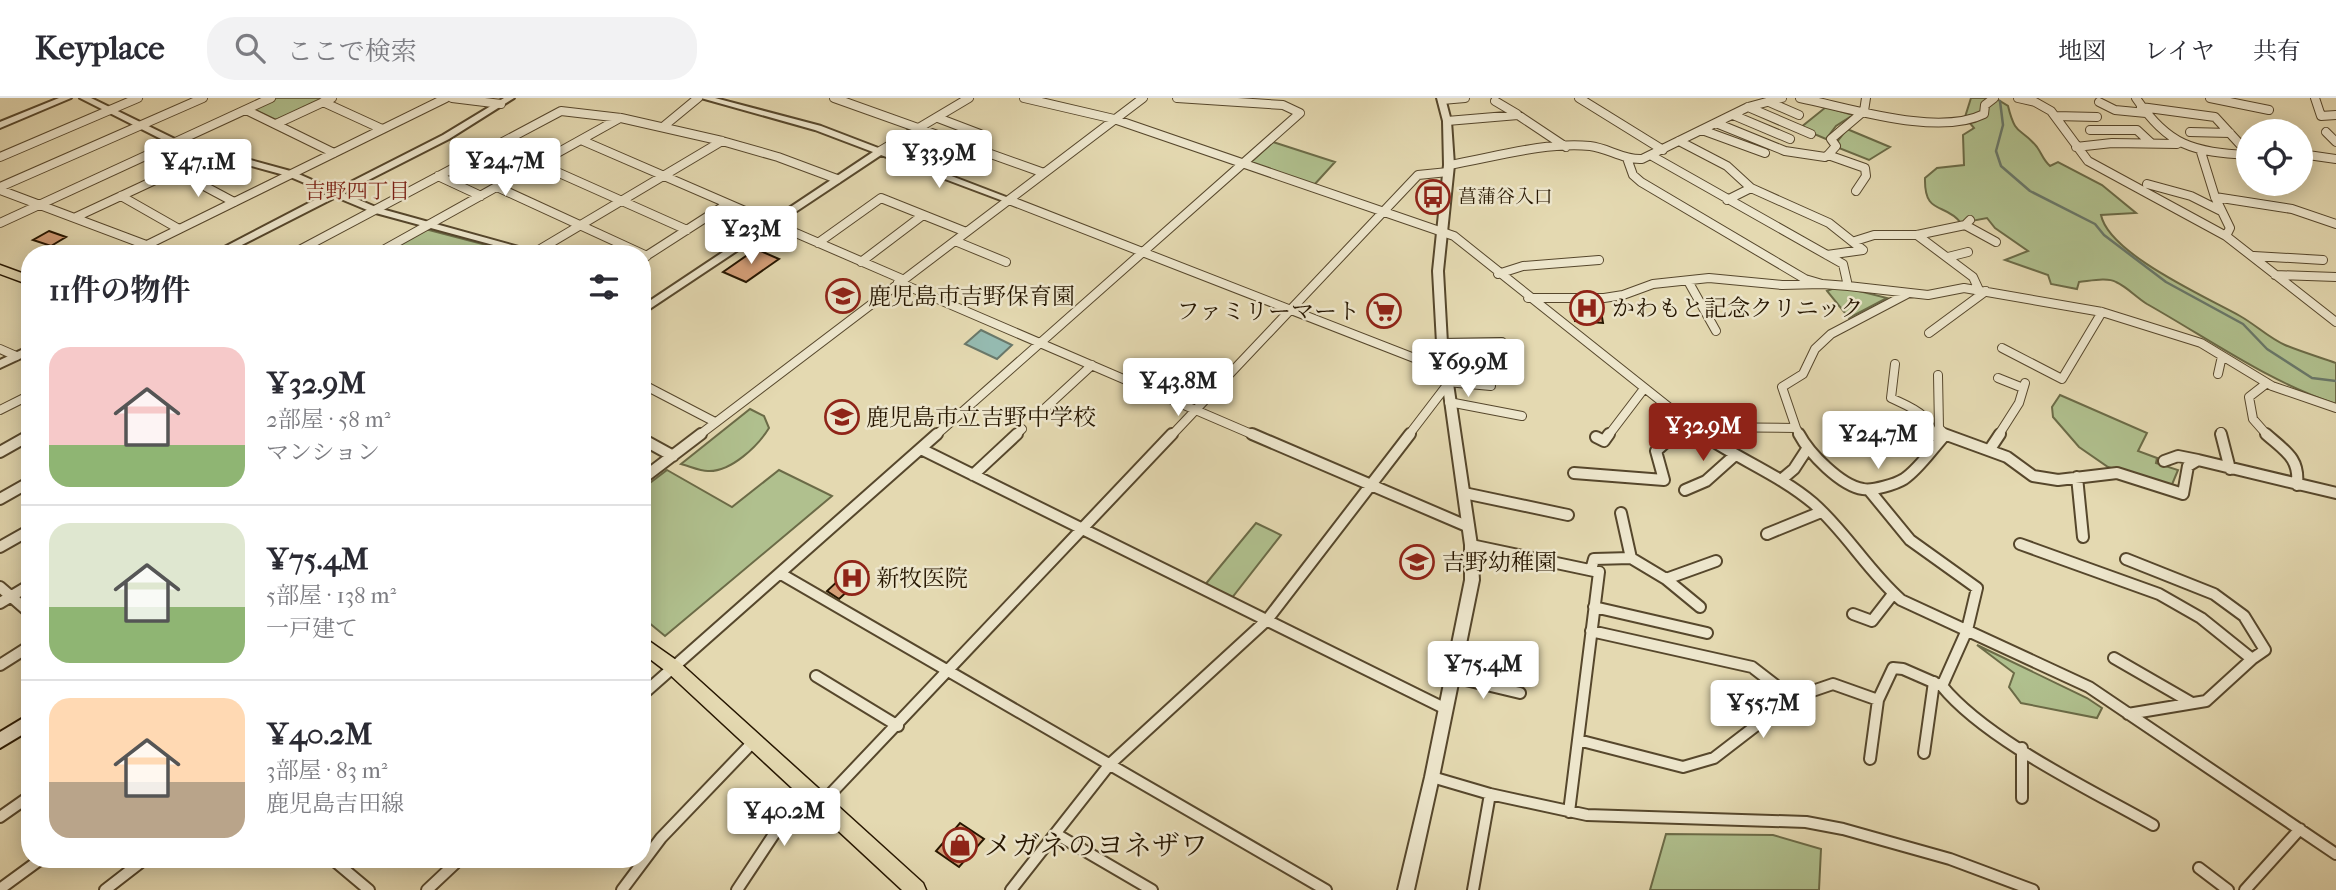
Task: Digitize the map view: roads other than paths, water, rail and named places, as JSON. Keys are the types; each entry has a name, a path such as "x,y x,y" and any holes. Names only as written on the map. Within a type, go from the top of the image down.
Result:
{"main road":[{"path":"0,258 21,266"},
{"path":"0,269 21,277"},
{"path":"651,650 673,667 916,890"},
{"path":"0,741 21,728"}],"street":[{"path":"0,125 67,98"},
{"path":"83,98 174,142 290,174 375,210 506,245"},
{"path":"0,157 138,98"},
{"path":"0,188 203,98"},
{"path":"0,223 38,203 271,98"},
{"path":"276,124 332,98"},
{"path":"0,188 147,245 446,98"},
{"path":"452,98 506,101"},
{"path":"663,126 698,98"},
{"path":"705,98 795,121 880,151 1289,310 1446,379 1491,386"},
{"path":"834,98 1044,173"},
{"path":"651,302 918,126 928,125 969,98"},
{"path":"1024,98 1114,119 1454,236 1692,428 1734,456 1781,480 1821,512 1893,594 2089,687 2336,854"},
{"path":"651,473 900,280 1143,98"},
{"path":"651,687 1300,113 1283,105 1177,98"},
{"path":"1406,890 1472,580 1469,527 1442,344 1438,271 1448,169 1447,121 1441,99 1465,98"},
{"path":"821,804 898,726 1418,175 1531,150 1566,147 1596,148 1628,161 1652,156 1747,107 1782,98"},
{"path":"1800,98 1830,101 1864,111 1922,122 1964,121 1981,117 1985,104 1994,98"},
{"path":"1716,123 1785,151 1825,157 1836,146 1832,139 1837,132 1864,111 1866,98"},
{"path":"2018,98 2040,105 2055,116 2088,161 2226,236 2336,322"},
{"path":"2040,105 2049,98"},
{"path":"2136,98 2177,144"},
{"path":"2210,98 2243,101 2269,110"},
{"path":"2315,98 2321,116 2336,115"},
{"path":"1583,99 1663,150"},
{"path":"233,245 467,125 506,101"},
{"path":"1495,101 1566,147"},
{"path":"323,102 382,129"},
{"path":"1769,102 1799,115"},
{"path":"2099,102 2116,110 2215,117 2236,140"},
{"path":"1747,107 1811,134"},
{"path":"246,110 334,153"},
{"path":"309,245 561,111 663,126 778,157 837,179"},
{"path":"1447,121 1518,115"},
{"path":"1733,115 1790,139"},
{"path":"2055,116 2097,117"},
{"path":"395,245 621,118"},
{"path":"938,118 981,134"},
{"path":"1702,130 1765,153"},
{"path":"2090,130 2137,130 2151,143"},
{"path":"2190,132 2230,133"},
{"path":"2326,132 2336,142"},
{"path":"580,141 818,243 1041,344 1469,527"},
{"path":"549,245 722,141"},
{"path":"1678,141 1737,173 1751,188 1829,223 1863,250 1827,255"},
{"path":"2076,147 2112,143 2177,144 2201,152 2236,153"},
{"path":"2201,152 2215,197 2230,228 2226,236"},
{"path":"76,217 211,154"},
{"path":"1828,155 1865,168 1866,176 1856,191"},
{"path":"1652,156 1843,264 1848,286"},
{"path":"2313,156 2336,159"},
{"path":"1628,161 1633,175 1642,182 1805,279 1822,284"},
{"path":"539,164 687,230"},
{"path":"176,171 234,202"},
{"path":"438,176 481,196"},
{"path":"2147,184 2157,190 2191,195 2221,211"},
{"path":"497,187 620,245"},
{"path":"1727,200 1751,188"},
{"path":"121,197 179,229"},
{"path":"2215,197 2263,203 2320,217 2336,224"},
{"path":"818,243 881,198 967,232"},
{"path":"651,253 727,204"},
{"path":"861,262 923,215"},
{"path":"1854,242 1874,235 1917,235 1967,223 1996,242"},
{"path":"1917,235 1973,277 1982,291"},
{"path":"955,241 1006,262"},
{"path":"1948,257 1968,252"},
{"path":"2253,256 2323,260"},
{"path":"1498,274 1523,266 1599,260"},
{"path":"2275,275 2336,277"},
{"path":"1528,298 1604,298 1623,295 1648,285 1709,278 1782,285 1822,284 1893,289 1908,295 1928,295 1954,288 1982,291 2102,312 2191,340 2267,383 2336,408"},
{"path":"1689,281 1716,331"},
{"path":"1929,333 1982,291"},
{"path":"1908,295 1830,334 1815,349 1803,374 1782,387 1796,428 1807,449 1859,489 1869,490 1904,479 1942,438"},
{"path":"2002,348 2062,379 2102,312"},
{"path":"1442,344 1502,342"},
{"path":"0,349 16,356"},
{"path":"0,364 21,354"},
{"path":"2218,374 2222,356"},
{"path":"1895,364 1891,398 1922,414 1927,420 1928,428 1942,438 1990,449 2034,476 2058,480 2118,473 2183,494 2188,466 2198,460"},
{"path":"1042,411 1093,365"},
{"path":"1938,375 1938,428 1942,438"},
{"path":"1990,449 2019,403 2024,385 1998,378"},
{"path":"1011,890 1110,764 1267,620 1370,485 1446,379"},
{"path":"2267,383 2249,397 2248,403 2261,430 2286,452 2298,468 2297,485"},
{"path":"651,389 715,422"},
{"path":"1596,438 1604,441 1643,390"},
{"path":"0,410 21,400"},
{"path":"1449,402 1522,416"},
{"path":"1574,472 1664,480 1656,452 1678,431 1692,428 1796,428"},
{"path":"973,475 1022,429"},
{"path":"2221,432 2230,469"},
{"path":"0,452 21,440"},
{"path":"651,444 673,456"},
{"path":"921,449 1446,709"},
{"path":"1781,480 1794,469 1807,449"},
{"path":"1685,490 1706,481 1734,456"},
{"path":"2164,461 2178,456 2336,493"},
{"path":"2077,477 2083,537"},
{"path":"0,499 21,487"},
{"path":"1869,490 1910,540 1977,588 1967,629 1938,684 1924,753"},
{"path":"1464,493 1568,515"},
{"path":"1767,534 1821,512"},
{"path":"1622,513 1631,558"},
{"path":"0,547 21,535"},
{"path":"2020,544 2126,582 2173,603 2200,618 2252,659"},
{"path":"1471,545 1599,572 1569,812"},
{"path":"1591,570 1594,559 1631,558 1666,579 1700,607"},
{"path":"2126,559 2214,594 2244,616 2264,650 2206,701 2128,714"},
{"path":"1666,579 1716,561"},
{"path":"781,574 1326,890"},
{"path":"0,587 21,605"},
{"path":"0,603 21,590"},
{"path":"1853,614 1872,621 1893,594"},
{"path":"1594,607 1707,633"},
{"path":"1591,631 1752,667 1792,698"},
{"path":"0,665 21,652"},
{"path":"2114,658 2192,703"},
{"path":"1870,759 1878,701 1893,668 1903,668 1938,684 1979,722 2153,825"},
{"path":"816,676 898,726"},
{"path":"1453,677 1520,694"},
{"path":"1578,740 1684,767 1714,758 1792,698 1833,684 1878,701"},
{"path":"651,850 754,741"},
{"path":"2022,748 2022,798"},
{"path":"1432,777 1489,794 1569,812 1806,822 1843,829 1950,859 2034,890"},
{"path":"737,890 804,789"},
{"path":"1473,890 1489,794"},
{"path":"0,817 21,802"},
{"path":"2245,890 2300,829"},
{"path":"1056,834 1152,890"},
{"path":"0,889 29,868"},
{"path":"104,890 133,868"},
{"path":"343,868 369,890"},
{"path":"427,890 450,868"},
{"path":"622,890 638,868"},
{"path":"2199,868 2228,890"}],"water":[{"path":"981,330 1012,345 997,359 965,344"}],"waterway":[{"path":"2000,101 2003,125 1996,151 2001,166 2030,191 2095,224 2104,235 2166,282 2243,324 2267,349 2312,378 2336,381"}],"place":[{"name":"菖蒲谷入口","path":"1433,197"},
{"name":"鹿児島市吉野保育園","path":"843,296"},
{"name":"かわもと記念クリニック","path":"1587,308"},
{"name":"ファミリーマート","path":"1384,311"},
{"name":"鹿児島市立吉野中学校","path":"842,417"},
{"name":"吉野幼稚園","path":"1417,562"},
{"name":"新牧医院","path":"852,578"},
{"name":"メガネのヨネザワ","path":"960,845"}],"district":[{"name":"吉野四丁目","path":"357,191"}]}
